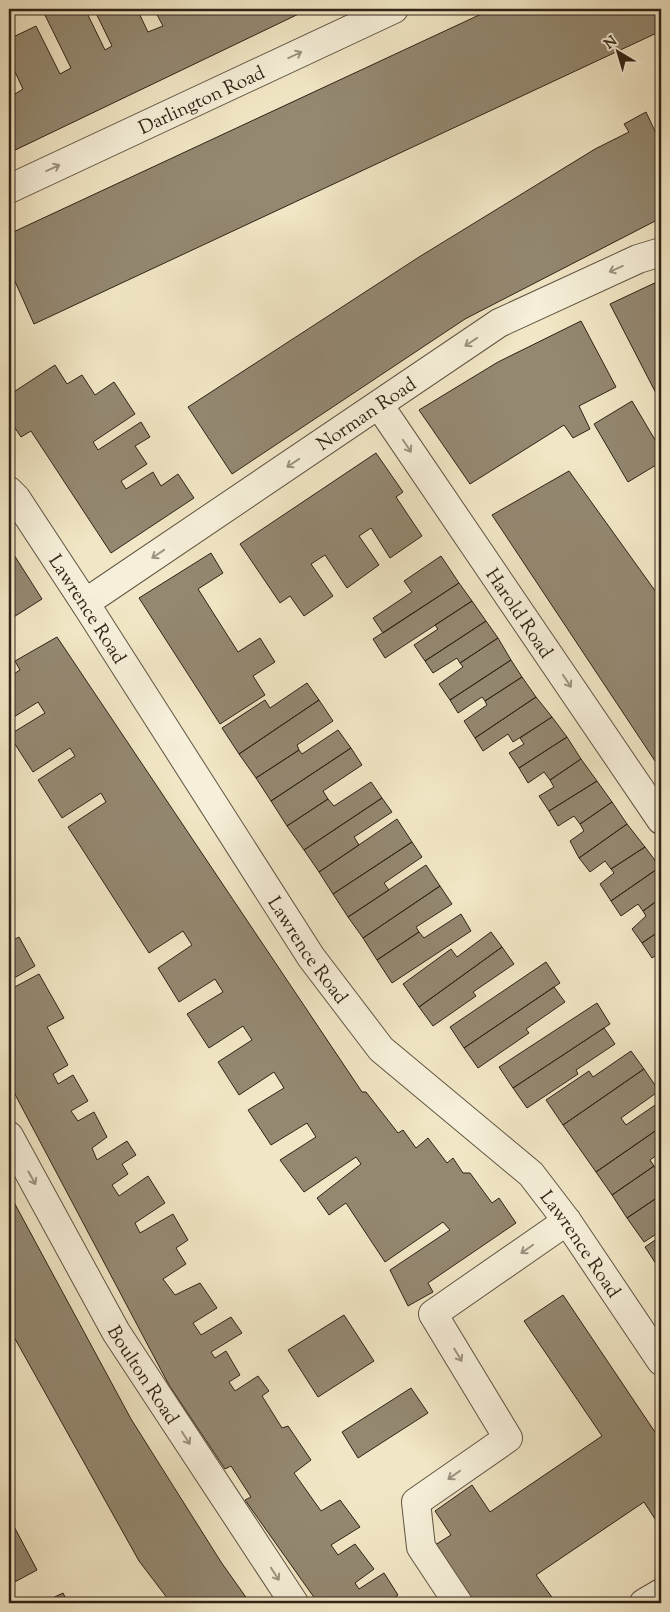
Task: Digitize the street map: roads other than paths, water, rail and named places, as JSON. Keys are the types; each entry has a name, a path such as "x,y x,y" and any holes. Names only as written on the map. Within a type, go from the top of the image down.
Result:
{"street":[{"name":"Darlington Road","path":"9,189 394,9"},
{"name":"Norman Road","path":"85,603 499,323 629,263 661,252"},
{"name":"Harold Road","path":"379,405 661,820"},
{"name":"Lawrence Road","path":"9,491 16,498 85,603 311,957 381,1049 530,1174 567,1221 661,1361"},
{"name":"Boulton Road","path":"9,1136 116,1332 294,1603"},
{"path":"458,1603 421,1547 416,1502 508,1438 433,1314 567,1221"},
{"path":"644,1603 661,1593"}]}
